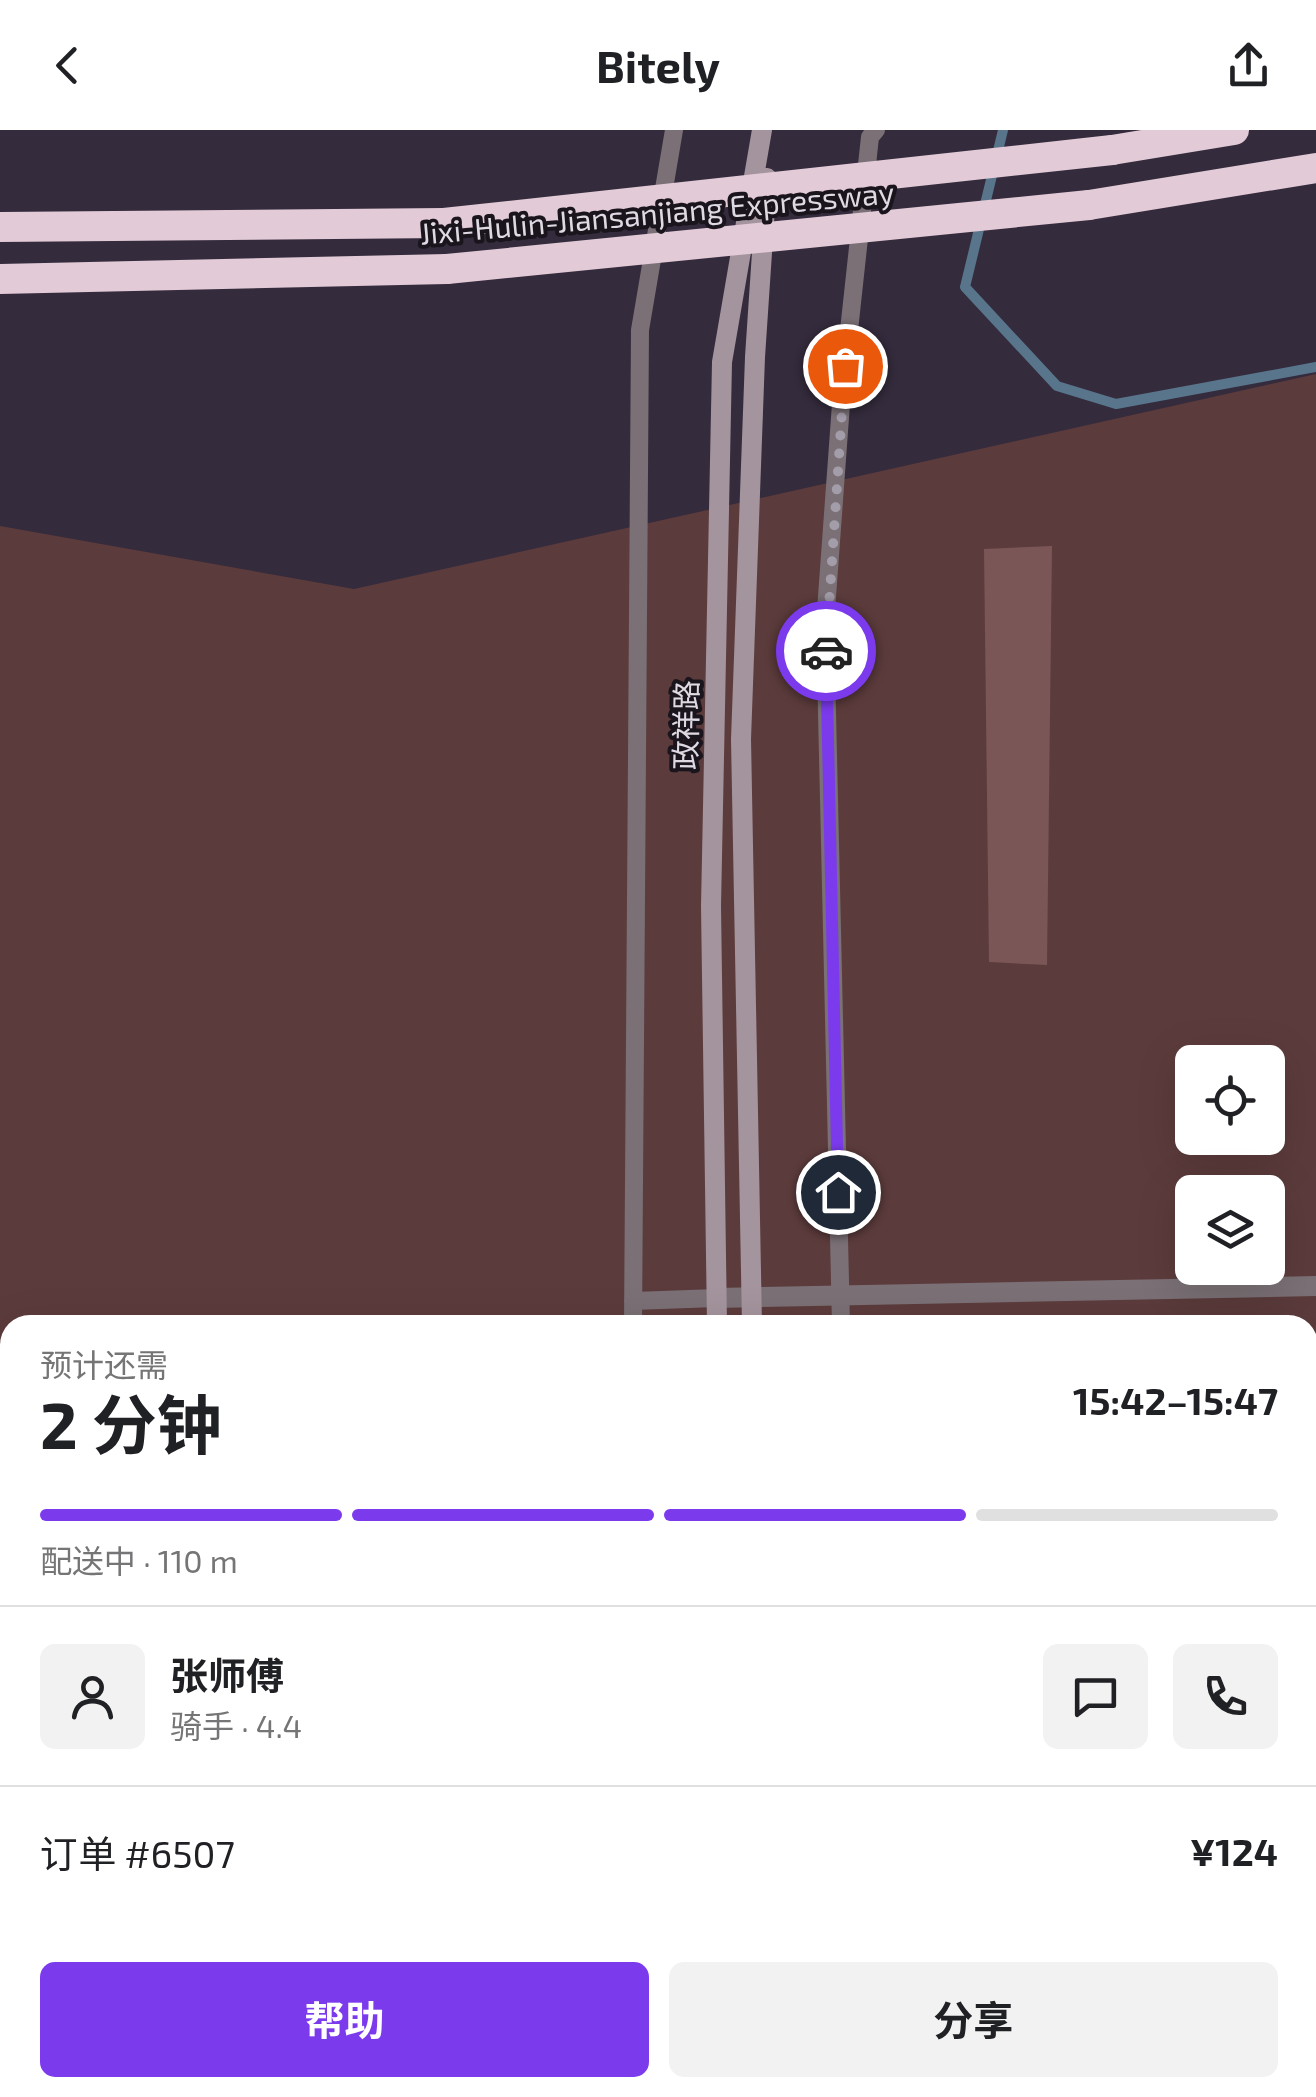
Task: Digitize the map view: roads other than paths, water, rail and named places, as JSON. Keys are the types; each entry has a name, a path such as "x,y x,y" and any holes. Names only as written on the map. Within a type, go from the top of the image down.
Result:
{"highway":[{"name":"Jixi-Hulin-Jiansanjiang Expressway","path":"0,227 444,223 1112,150 1234,130"},
{"name":"Jixi-Hulin-Jiansanjiang Expressway","path":"0,279 447,269 1089,206 1316,168"}],"main road":[{"name":"政祥路","path":"752,1315 741,739 766,130"},
{"name":"政祥路","path":"717,1315 711,906 722,362 766,130"}],"street":[{"path":"717,1298 1316,1286"}],"lane":[{"path":"633,1315 640,330 674,130"},
{"path":"842,1315 825,624 841,404 869,132"},
{"path":"633,1301 717,1298"}],"waterway":[{"path":"1003,130 965,287 1057,386 1116,404 1316,367"}]}
